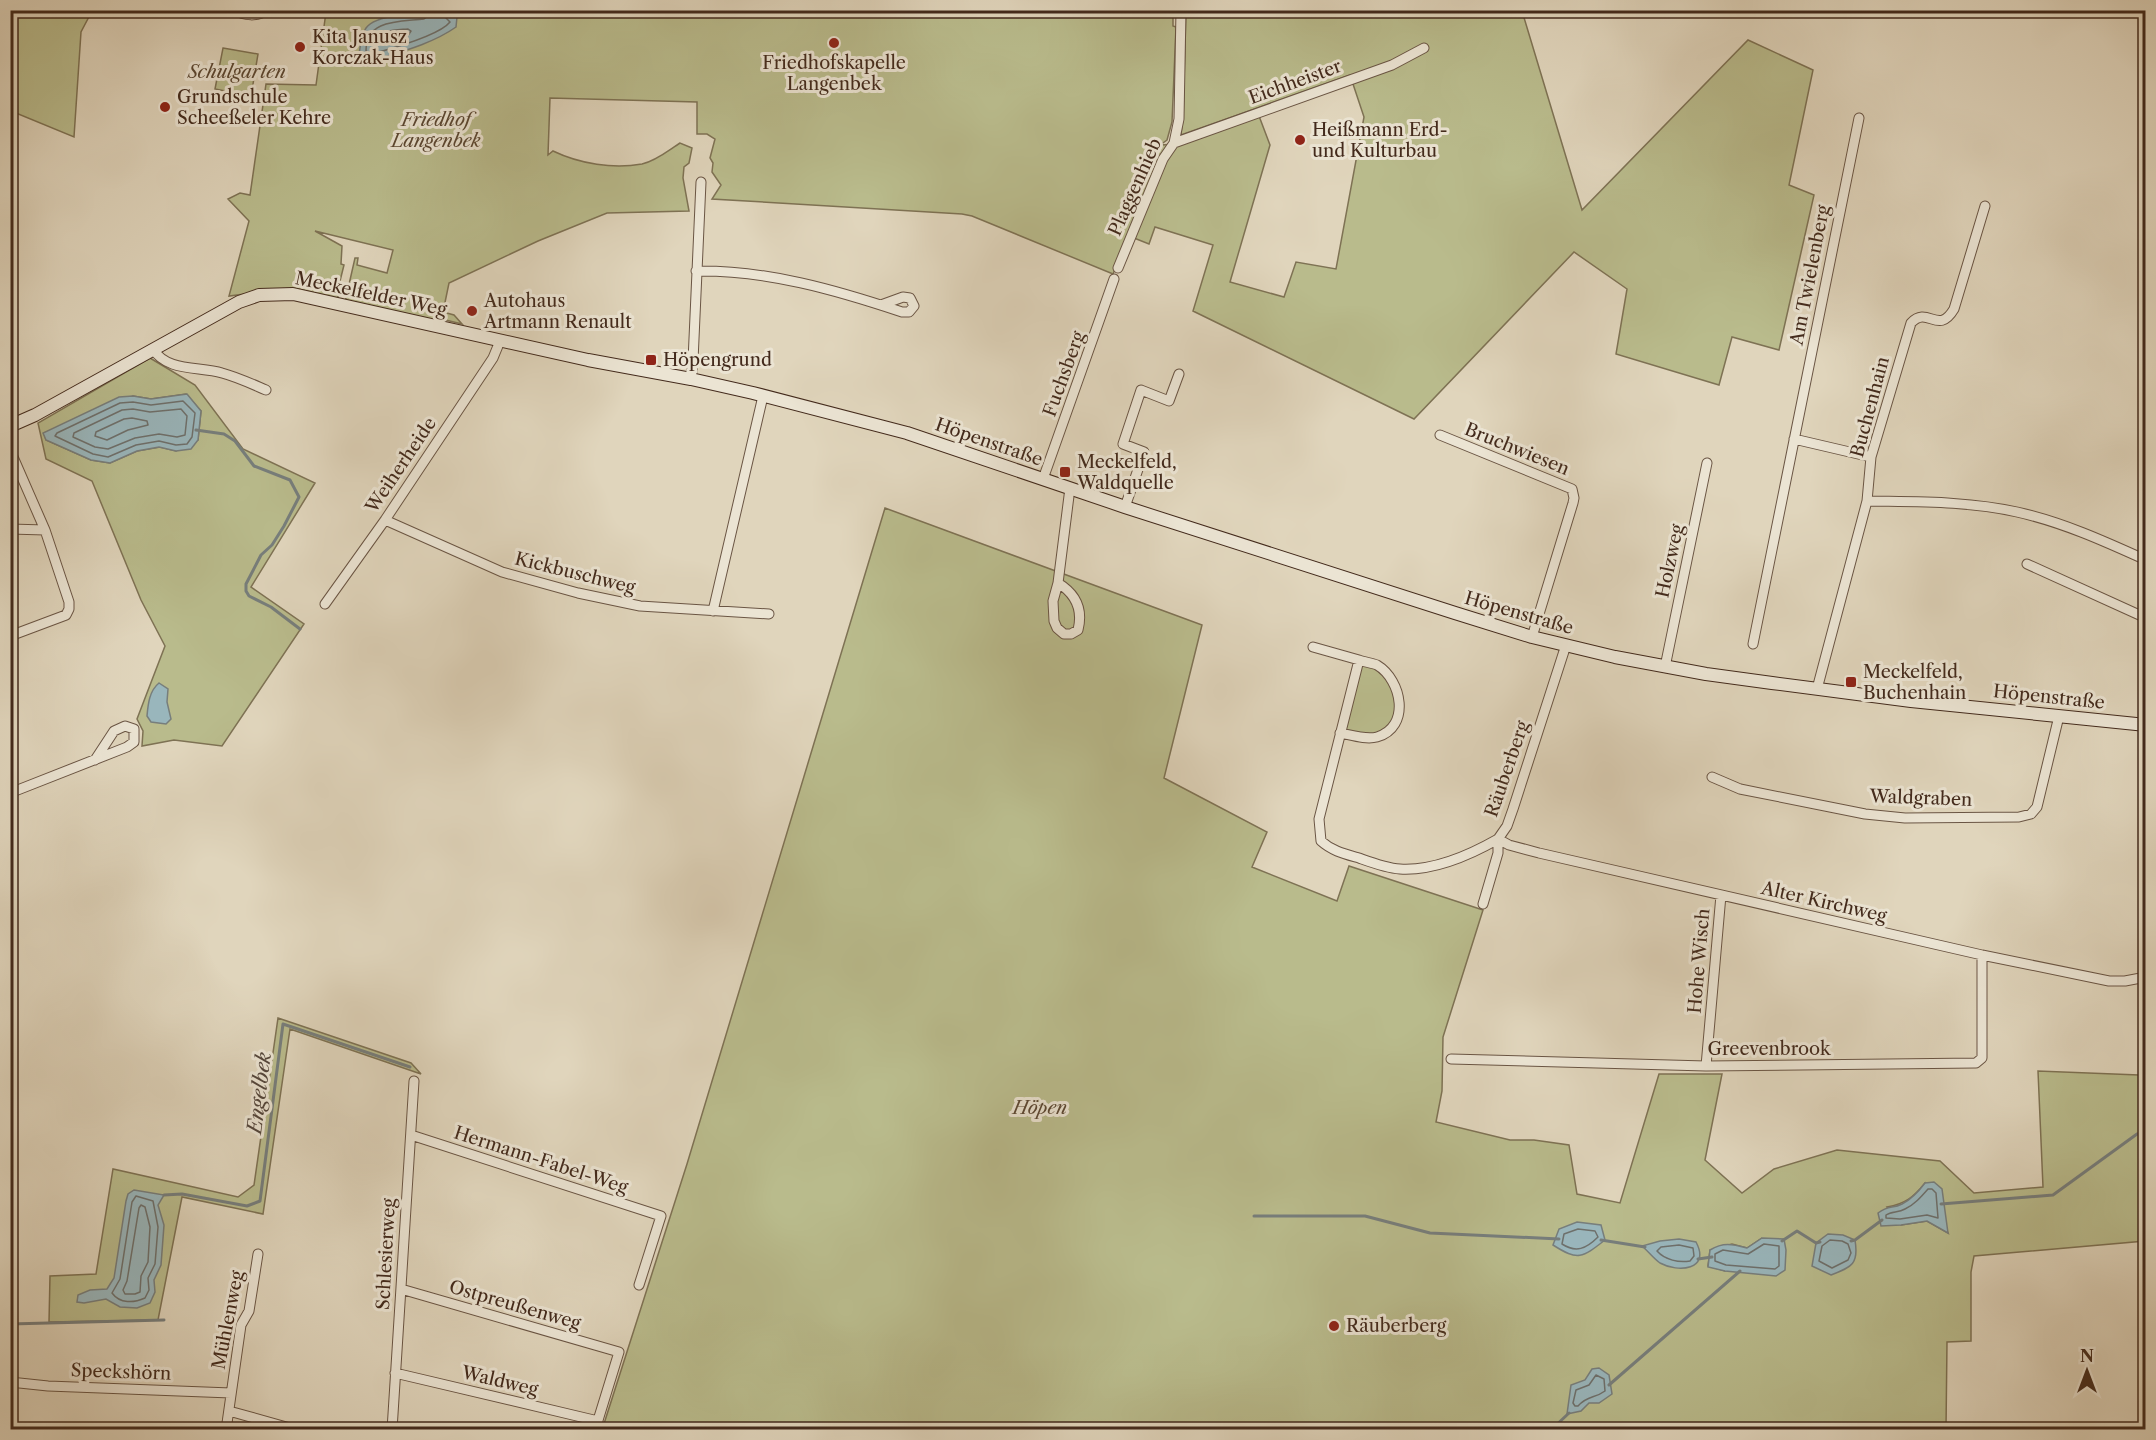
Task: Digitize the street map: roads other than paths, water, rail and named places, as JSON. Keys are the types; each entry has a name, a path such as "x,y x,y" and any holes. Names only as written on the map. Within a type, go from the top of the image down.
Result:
{"main road":[{"name":"Meckelfelder Weg","path":"10,426 35,415 239,302 259,295 280,293 308,297 588,360 691,379 906,433"},
{"name":"Höpenstraße","path":"906,433 1125,507 1532,637 1665,667 1817,689 2145,725"}],"street":[{"path":"235,10 241,14 257,15 266,10"},
{"name":"Plaggenhieb","path":"1118,268 1164,159 1174,142 1179,119 1181,10"},
{"name":"Eichheister","path":"1174,142 1392,65 1424,48"},
{"name":"Am Twielenberg","path":"1753,644 1858,118"},
{"path":"691,379 701,182"},
{"name":"Buchenhain","path":"1817,689 1867,501 1871,457 1911,323 1923,316 1940,321 1948,318 1954,309 1985,206"},
{"path":"696,271 750,274 783,279 819,287 881,306"},
{"name":"Fuchsberg","path":"1043,479 1114,279"},
{"name":"Weiherheide","path":"325,604 385,520 492,358 500,341"},
{"path":"153,349 168,363 222,372 266,390"},
{"path":"1125,507 1144,452 1123,444 1141,390 1169,400 1179,374"},
{"path":"712,611 763,396"},
{"name":"Bruchwiesen","path":"1440,435 1572,489 1573,503 1532,637"},
{"path":"1794,439 1871,457"},
{"path":"10,450 45,530 69,602 66,615 10,636"},
{"name":"Holzweg","path":"1665,667 1707,463"},
{"path":"1058,583 1067,589 1078,603 1080,621 1078,630 1071,634 1064,634 1057,628 1054,621 1053,601 1058,583 1070,488"},
{"path":"1867,501 1952,502 2014,511 2067,526 2145,560"},
{"name":"Kickbuschweg","path":"385,520 502,572 578,593 640,606 768,614"},
{"path":"10,529 45,530"},
{"path":"2027,564 2145,618"},
{"name":"Räuberberg","path":"1483,904 1498,853 1498,838 1507,826 1513,809 1566,645"},
{"path":"1313,647 1377,666 1389,677 1398,693 1401,703 1397,721 1391,729 1377,737 1359,737 1340,733"},
{"path":"1359,660 1319,819 1322,841 1330,849 1382,866 1401,869 1418,868 1459,857 1483,848 1498,838"},
{"name":"Waldgraben","path":"1712,777 1740,789 1865,814 1905,818 2019,817 2031,814 2037,807 2060,716"},
{"path":"10,793 95,760 131,745 135,739 134,729 125,726 117,729 95,760"},
{"name":"Alter Kirchweg","path":"1498,838 1509,845 1539,853 1982,955 2109,981 2145,977"},
{"name":"Hohe Wisch","path":"1706,1066 1721,895"},
{"name":"Greevenbrook","path":"1451,1059 1706,1066 1976,1063 1982,1058 1982,955"},
{"name":"Schlesierweg","path":"392,1430 414,1081"},
{"name":"Hermann-Fabel-Weg","path":"411,1135 661,1216 639,1285"},
{"name":"Mühlenweg","path":"226,1430 241,1325 249,1311 258,1254"},
{"name":"Ostpreußenweg","path":"401,1289 619,1352 597,1425"},
{"name":"Waldweg","path":"395,1373 597,1425"},
{"name":"Speckshörn","path":"10,1382 48,1386 231,1393"},
{"path":"229,1411 297,1430"}],"water":[{"path":"447,12 457,17 456,27 437,38 371,61 359,55 363,34 372,23 404,14"},
{"path":"187,394 201,411 198,440 191,449 176,451 159,447 137,451 110,463 91,460 46,440 43,433 119,397 133,396 151,399"},
{"path":"159,683 168,689 167,702 171,719 166,724 151,722 147,716 151,694"},
{"path":"1934,1182 1942,1189 1948,1233 1927,1221 1881,1226 1878,1213 1902,1204 1915,1195 1925,1183"},
{"path":"134,1190 164,1195 158,1205 164,1225 161,1265 154,1280 155,1292 150,1303 137,1308 120,1307 106,1299 77,1302 78,1295 90,1290 107,1289 114,1278 126,1201 128,1194"},
{"path":"1577,1222 1601,1225 1605,1240 1591,1251 1580,1255 1568,1254 1553,1245 1559,1229"},
{"path":"1828,1234 1843,1235 1855,1240 1856,1248 1855,1260 1852,1264 1831,1275 1812,1266 1816,1243"},
{"path":"1762,1238 1784,1239 1785,1270 1776,1276 1708,1267 1710,1250 1715,1247 1728,1244 1747,1248"},
{"path":"1679,1239 1696,1242 1699,1258 1696,1264 1683,1268 1667,1266 1660,1263 1642,1246 1660,1241"},
{"path":"1599,1368 1609,1375 1612,1394 1599,1403 1589,1403 1581,1411 1567,1414 1571,1385 1585,1380 1592,1369"}],"waterway":[{"path":"10,410 15,413"},
{"path":"196,430 224,434 235,441 254,466 290,480 299,497 272,545 261,555 246,584 246,591 249,596 271,607 300,629"},
{"name":"Engelbek","path":"164,1195 182,1194 247,1206 260,1201 283,1024 410,1067"},
{"path":"1941,1204 2053,1195 2137,1134 2146,1132"},
{"path":"1254,1216 1365,1216 1430,1233 1559,1239"},
{"path":"1851,1241 1882,1220"},
{"path":"1782,1241 1797,1231 1816,1243 1820,1242"},
{"path":"1601,1240 1645,1247"},
{"path":"1698,1259 1712,1257"},
{"path":"1609,1385 1740,1271"},
{"name":"Engelbek","path":"10,1324 164,1320"},
{"path":"1551,1430 1569,1413"}],"place":[{"name":"Friedhofskapelle Langenbek","path":"834,43"},
{"name":"Kita Janusz Korczak-Haus","path":"300,47"},
{"name":"Grundschule Scheeßeler Kehre","path":"165,107"},
{"name":"Heißmann Erd- und Kulturbau","path":"1300,140"},
{"name":"Autohaus Artmann Renault","path":"472,311"},
{"name":"Höpengrund","path":"651,360"},
{"name":"Meckelfeld, Waldquelle","path":"1065,472"},
{"name":"Meckelfeld, Buchenhain","path":"1851,682"},
{"name":"Räuberberg","path":"1334,1326"}],"park label":[{"name":"Schulgarten","path":"237,72"},
{"name":"Friedhof Langenbek","path":"436,130"},
{"name":"Höpen","path":"1040,1108"}]}
